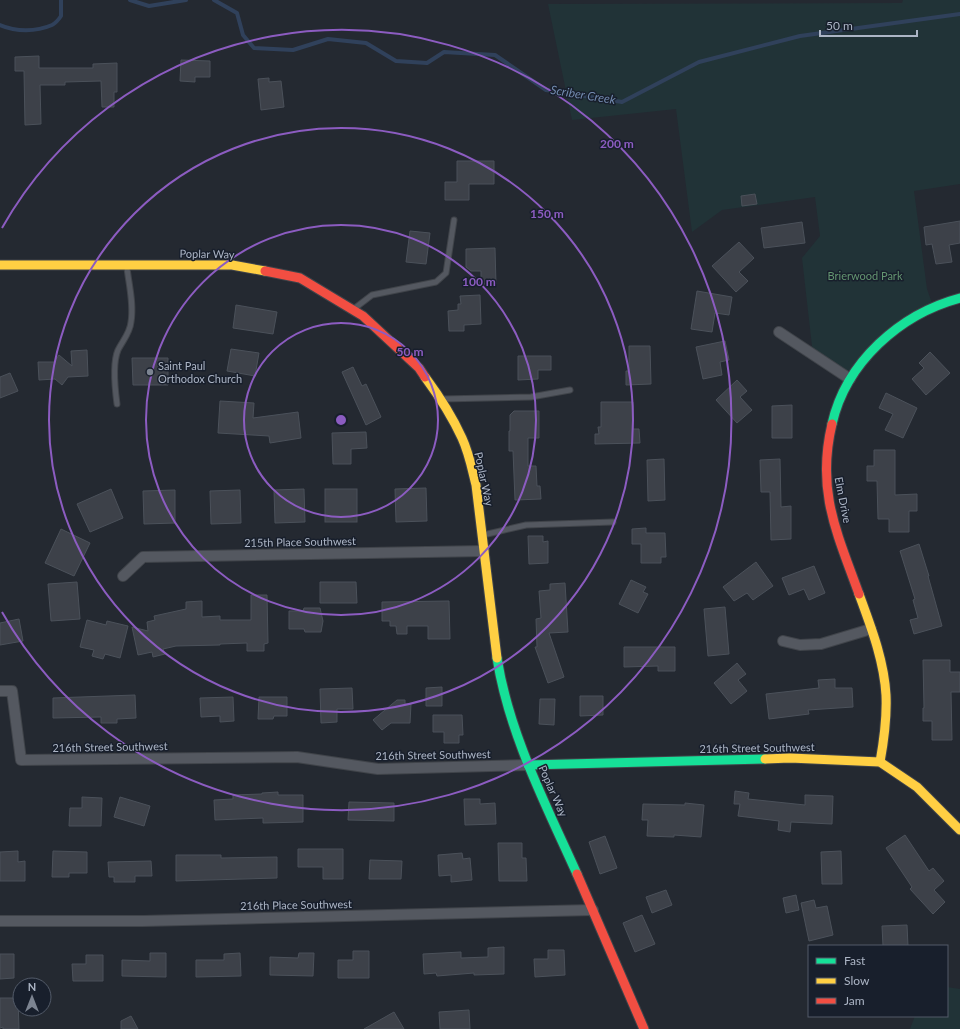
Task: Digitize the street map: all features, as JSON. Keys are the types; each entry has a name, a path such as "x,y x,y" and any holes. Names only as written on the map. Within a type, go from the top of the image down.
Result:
{"main road":[{"name":"Poplar Way","path":"0,265 232,265 300,278 363,316 419,368 441,399 462,438 470,461 476,485 498,664 507,703 528,765 644,1029"},
{"name":"Elm Drive","path":"880,762 887,716 883,673 871,629 834,525 828,500 825,470 826,450 831,423 838,404 850,380 885,336 923,310 960,298"},
{"name":"216th Street Southwest","path":"528,765 790,758 880,762"},
{"path":"880,762 917,786 960,830"}],"street":[{"path":"779,332 850,380"},
{"name":"215th Place Southwest","path":"123,576 143,557 484,551"},
{"path":"783,641 800,645 821,644 871,629"},
{"name":"216th Street Southwest","path":"0,691 12,691 21,760 297,757 378,769 528,765"},
{"name":"216th Place Southwest","path":"0,921 143,921 593,910"}],"lane":[{"path":"353,310 372,295 436,282 441,278 446,273 454,220"},
{"path":"117,404 115,361 118,350 126,338 131,324 133,310 127,265"},
{"path":"441,399 531,397 570,390"},
{"path":"482,536 526,526 613,522"}],"green space":[{"name":"Brierwood Park","path":"903,0 960,0 960,184 914,191 927,289 933,306 915,315 850,379 813,355 802,258 820,236 815,197 722,210 692,232 676,109 572,120 548,4 902,3"},
{"path":"948,987 960,989 960,1029 910,1029 915,1017 948,1017"}],"building":[{"path":"39,56 39,68 93,68 93,64 117,63 117,92 114,92 114,107 102,107 101,81 65,82 65,85 40,85 41,124 25,125 24,71 15,71 15,57"},
{"path":"181,60 210,61 210,77 195,77 195,82 180,81"},
{"path":"269,78 269,82 281,81 284,107 261,110 258,79"},
{"path":"457,161 494,161 494,184 469,184 469,200 445,200 445,182 457,182"},
{"path":"755,194 757,204 742,206 741,196"},
{"path":"960,221 960,243 949,245 952,262 936,264 932,244 926,245 924,227"},
{"path":"802,222 805,243 764,248 761,228"},
{"path":"410,231 430,233 426,264 406,262"},
{"path":"739,242 754,258 739,272 748,281 736,292 712,266"},
{"path":"495,248 496,284 481,284 481,271 471,271 466,267 466,249"},
{"path":"697,291 732,297 729,315 715,313 712,332 691,329"},
{"path":"480,295 481,324 464,325 464,331 449,331 448,311 458,310 458,304 461,304 460,296"},
{"path":"236,305 277,312 273,334 233,328"},
{"path":"725,341 729,360 720,362 722,375 703,379 696,347"},
{"path":"629,346 650,346 651,384 626,385 626,371 629,371"},
{"path":"231,349 259,353 255,376 227,371"},
{"path":"87,350 88,376 68,377 62,385 55,379 39,380 38,362 54,362 59,355 72,366 71,351"},
{"path":"930,352 950,373 926,395 912,379 924,368 919,363"},
{"path":"518,356 551,356 551,370 538,370 538,379 518,380"},
{"name":"Saint Paul Orthodox Church","path":"132,358 168,358 168,385 133,385"},
{"path":"353,367 362,386 366,384 381,417 366,425 342,372"},
{"path":"10,373 18,391 0,398 0,377"},
{"path":"737,380 747,391 740,397 752,410 737,423 716,400"},
{"path":"886,393 917,408 903,438 885,430 893,414 879,408"},
{"path":"220,401 254,403 253,418 298,412 301,438 270,443 269,436 218,433"},
{"path":"601,402 633,402 633,429 639,429 640,443 595,444 595,434 599,434 598,427 601,427"},
{"path":"792,405 792,438 772,438 772,406"},
{"path":"514,411 539,411 539,438 528,438 528,466 536,466 537,486 540,486 541,499 515,500 513,451 509,451 510,415"},
{"path":"366,432 367,448 351,449 351,464 333,464 332,433"},
{"path":"874,450 895,450 895,495 917,494 917,511 909,511 909,532 889,532 889,519 878,519 877,481 867,481 867,466 874,466"},
{"path":"664,459 665,500 648,501 647,460"},
{"path":"780,459 781,507 791,506 791,539 771,540 770,492 761,492 760,460"},
{"path":"426,488 427,521 396,522 395,489"},
{"path":"111,489 123,518 90,532 77,504"},
{"path":"304,489 305,522 275,523 274,490"},
{"path":"325,489 357,489 357,522 325,522"},
{"path":"175,490 175,523 144,524 143,491"},
{"path":"240,490 241,523 211,524 210,491"},
{"path":"646,528 646,533 665,533 666,557 661,557 661,563 641,563 641,544 632,544 632,529"},
{"path":"61,529 90,543 74,576 45,563"},
{"path":"528,536 543,536 543,542 548,541 548,563 529,564"},
{"path":"919,544 942,626 914,634 910,620 918,618 913,600 915,599 900,551"},
{"path":"756,562 773,586 753,600 747,593 734,601 723,587"},
{"path":"814,566 825,593 809,600 804,589 789,595 782,578"},
{"path":"631,580 646,587 643,592 648,594 638,613 619,604"},
{"path":"77,582 80,619 51,621 48,584"},
{"path":"320,582 356,582 357,603 320,603"},
{"path":"565,583 568,632 549,633 564,677 548,683 535,647 537,647 536,619 541,618 539,591 550,590 550,584"},
{"path":"251,595 267,595 268,643 264,644 264,651 247,651 247,643 176,646 163,649 165,654 153,657 152,652 138,655 132,627 148,631 147,622 155,620 154,616 186,609 186,602 202,601 202,617 220,616 220,620 251,620"},
{"path":"449,601 450,639 428,639 428,626 407,626 407,634 397,634 396,626 390,626 390,621 382,621 382,602"},
{"path":"725,607 729,654 708,656 704,609"},
{"path":"304,608 320,608 323,621 321,632 305,632 304,629 289,629 289,611 303,611"},
{"path":"19,619 23,641 0,645 0,623"},
{"path":"87,620 106,625 107,621 128,626 120,658 105,654 103,659 92,656 94,650 80,647"},
{"path":"624,647 675,647 675,671 658,671 658,666 624,667"},
{"path":"923,660 950,660 950,672 960,672 960,692 951,692 952,740 932,740 932,721 923,721"},
{"path":"737,663 746,674 738,680 747,691 731,704 714,683"},
{"path":"835,679 835,688 852,688 853,707 808,710 809,714 769,719 766,694 819,688 818,680"},
{"path":"442,687 442,706 426,706 426,688"},
{"path":"352,688 353,709 337,709 337,722 321,723 320,689"},
{"path":"135,695 136,718 117,719 117,723 101,723 101,717 53,718 53,698"},
{"path":"580,696 603,696 603,715 580,716"},
{"path":"233,697 234,721 220,722 220,716 201,717 200,698"},
{"path":"259,697 287,697 287,716 274,716 273,719 258,719"},
{"path":"540,699 555,699 554,725 539,724"},
{"path":"397,700 405,700 405,704 411,704 410,723 391,723 382,730 373,720"},
{"path":"433,715 462,715 463,735 459,735 459,743 444,743 444,732 433,732"},
{"path":"735,791 749,793 748,799 805,805 805,795 833,796 832,824 791,822 790,832 778,830 779,821 738,816 740,804 734,804"},
{"path":"278,792 278,795 303,795 303,822 263,823 263,818 215,820 214,800 233,799 233,795"},
{"path":"82,797 102,798 101,826 69,826 70,808 82,808"},
{"path":"120,797 150,806 144,826 114,817"},
{"path":"464,799 480,799 480,804 495,803 496,824 465,825"},
{"path":"349,802 394,803 394,821 348,820"},
{"path":"685,803 704,805 701,837 674,835 674,837 647,836 648,820 642,820 643,804 685,805"},
{"path":"905,835 929,871 933,868 944,881 934,890 945,902 933,914 910,889 912,887 886,848"},
{"path":"605,836 617,868 600,874 589,842"},
{"path":"498,843 522,843 522,858 526,858 527,881 499,881"},
{"path":"298,849 343,849 343,879 323,879 323,867 298,867"},
{"path":"18,851 18,862 25,861 25,881 0,881 0,852"},
{"path":"53,851 87,852 87,873 69,873 69,877 52,877"},
{"path":"841,851 842,884 822,884 821,852"},
{"path":"462,853 463,859 470,858 472,880 451,882 451,875 439,876 438,855"},
{"path":"176,855 221,855 221,858 277,857 277,878 176,881"},
{"path":"370,860 402,861 401,879 369,879"},
{"path":"151,861 152,876 135,876 135,882 114,882 114,877 109,877 108,862"},
{"path":"666,890 672,905 652,913 646,897"},
{"path":"796,895 799,910 786,913 783,898"},
{"path":"814,900 816,908 827,906 833,935 809,941 801,903"},
{"path":"642,915 655,944 635,952 623,923"},
{"path":"907,925 908,945 883,945 882,926"},
{"path":"504,947 504,974 474,975 474,973 437,976 436,973 424,974 423,954 461,952 461,958 488,957 488,948"},
{"path":"548,950 564,950 565,975 535,977 534,959 548,959"},
{"path":"353,951 369,951 369,978 338,978 338,960 353,960"},
{"path":"150,953 166,953 166,977 122,976 122,960 150,961"},
{"path":"240,953 241,976 196,977 196,960 224,960 224,954"},
{"path":"299,953 314,953 313,976 270,975 270,957 298,958"},
{"path":"0,954 14,954 14,977 0,979"},
{"path":"86,955 103,955 103,981 73,981 72,964 86,964"},
{"path":"0,998 12,998 12,1017 19,1017 19,1029 0,1028"},
{"path":"469,1010 470,1029 440,1029 439,1012"},
{"path":"394,1012 404,1029 364,1029"},
{"path":"131,1016 138,1029 121,1029 121,1021"}],"waterway":[{"name":"Scriber Creek","path":"0,25 19,30 33,30 52,25 61,16 61,0"},
{"name":"Scriber Creek","path":"130,0 149,6 186,0"},
{"name":"Scriber Creek","path":"214,0 237,13 243,35 254,48 293,50 328,39 366,43 396,61 427,63 444,52 495,55 546,90 622,102 699,62 800,36 960,14"}],"traffic: fast":[{"path":"832,424 839,401 849,380 863,361 879,344 897,329 917,316 938,305 960,298"},
{"path":"497,658 510,714 519,742 577,874"},
{"path":"528,765 765,759"}],"traffic: slow":[{"path":"0,265 232,265 265,271"},
{"path":"425,377 445,406 458,430 467,449 472,467 476,485 497,658"},
{"path":"859,594 880,656 885,682 886,720 880,762"},
{"path":"765,759 790,758 880,762 917,787 960,830"}],"traffic: jam":[{"path":"265,271 300,278 363,316 419,368 425,377"},
{"path":"832,424 826,470 831,511 843,551 859,594"},
{"path":"577,874 644,1029"}],"place":[{"name":"Saint Paul Orthodox Church","path":"150,372"}]}
